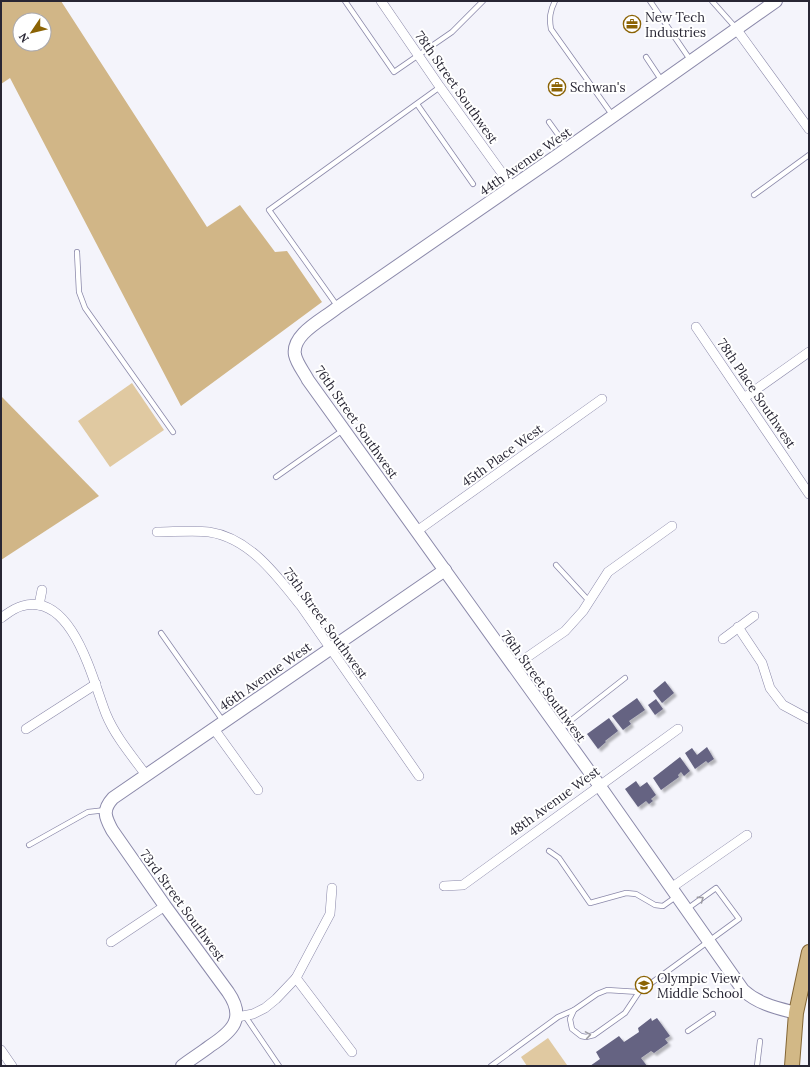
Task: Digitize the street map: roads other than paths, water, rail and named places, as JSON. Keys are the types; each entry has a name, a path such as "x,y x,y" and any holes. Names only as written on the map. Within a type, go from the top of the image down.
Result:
{"main road":[{"path":"792,1066 796,1013 809,952"}],"street":[{"name":"78th Street Southwest","path":"381,1 440,88 512,187"},
{"name":"44th Avenue West","path":"295,347 297,341 305,332 338,307 660,84 776,1"},
{"path":"737,30 809,129"},
{"name":"78th Place Southwest","path":"696,328 809,494"},
{"name":"76th Street Southwest","path":"295,347 295,355 298,363 308,380 445,570 743,990 750,997 768,1006 796,1013"},
{"path":"744,398 809,352"},
{"name":"45th Place West","path":"417,531 602,399"},
{"path":"513,667 565,631 582,611 608,572 672,526"},
{"name":"75th Street Southwest","path":"157,532 209,532 229,537 249,549 281,581 301,606 419,776"},
{"name":"46th Avenue West","path":"106,810 113,798 445,570"},
{"path":"39,605 42,590"},
{"path":"1,618 15,608 31,604 39,605 54,612 67,626 85,655 106,714 112,726 146,775"},
{"path":"723,639 754,616"},
{"path":"738,627 762,663 770,688 783,705 809,719"},
{"path":"26,729 96,684"},
{"path":"214,729 258,790"},
{"name":"48th Avenue West","path":"444,886 463,885 678,729"},
{"name":"73rd Street Southwest","path":"106,810 106,818 112,830 232,998 241,1016"},
{"path":"674,892 747,835"},
{"path":"182,1066 231,1030 241,1016 260,1012 266,1008 296,978 330,914 332,888"},
{"path":"111,942 165,906"},
{"path":"296,978 352,1052"},
{"path":"1,1050 12,1066"}],"lane":[{"path":"345,1 394,72 452,32 483,1"},
{"path":"555,1 549,19 551,29 613,116"},
{"path":"650,1 691,61"},
{"path":"712,1 737,30"},
{"path":"646,57 660,78 660,84"},
{"path":"338,307 269,210 440,88"},
{"path":"417,104 473,184"},
{"path":"549,122 568,148"},
{"path":"754,194 809,155"},
{"path":"76,252 79,292 85,308 173,432"},
{"path":"276,477 344,429"},
{"path":"556,565 589,601"},
{"path":"161,633 224,722"},
{"path":"558,730 625,678"},
{"path":"30,845 88,812 106,810"},
{"path":"549,851 559,858 590,903 626,894 636,894 655,905 663,906 674,892"},
{"path":"574,1010 570,1019 572,1029 581,1036 590,1036 625,1013 639,992 739,919 716,888 686,910"},
{"path":"491,1066 558,1017 574,1010 597,994 607,990 639,992"},
{"path":"688,1031 713,1014"},
{"path":"241,1016 279,1066"},
{"path":"757,1066 760,1041"}],"place":[{"name":"New Tech Industries","path":"632,24"},
{"name":"Schwan's","path":"557,87"},
{"name":"Olympic View Middle School","path":"644,985"}]}
